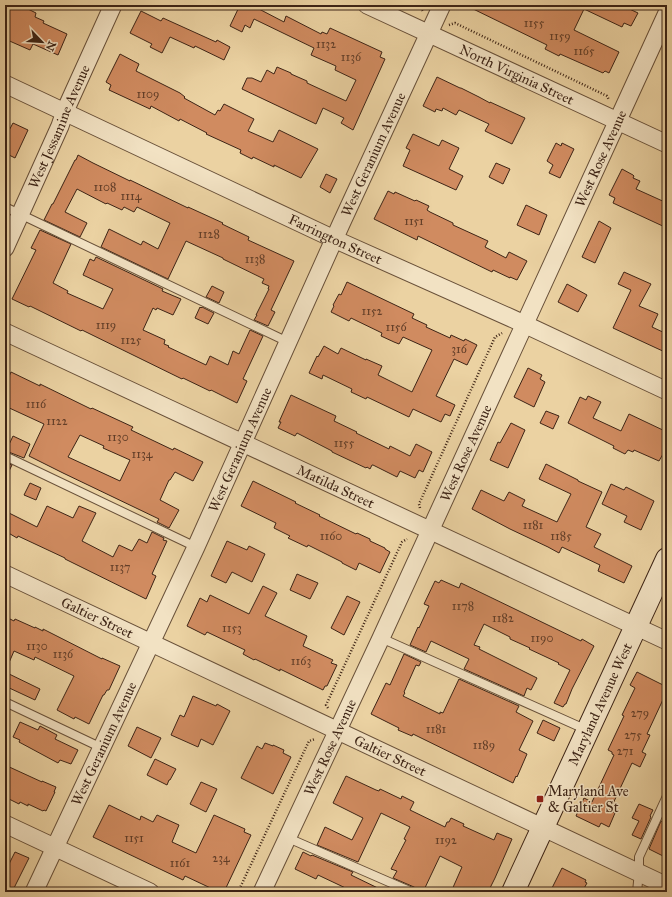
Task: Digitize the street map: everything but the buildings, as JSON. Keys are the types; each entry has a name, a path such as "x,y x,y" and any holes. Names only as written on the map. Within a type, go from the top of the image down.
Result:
{"main road":[{"name":"Maryland Avenue West","path":"513,892 667,559"}],"street":[{"name":"West Jessamine Avenue","path":"5,248 113,5"},
{"name":"North Virginia Street","path":"366,5 667,144"},
{"name":"West Geranium Avenue","path":"34,892 196,547 334,239 442,5"},
{"name":"West Rose Avenue","path":"262,892 381,638 667,13"},
{"name":"Farrington Street","path":"5,84 334,239 525,324 667,391"},
{"name":"Matilda Street","path":"5,332 667,641"},
{"name":"Galtier Street","path":"5,574 667,886"},
{"path":"5,824 150,892"}],"lane":[{"path":"5,207 288,342"},
{"path":"5,456 196,547"},
{"path":"381,638 588,730"},
{"path":"5,702 102,748"},
{"path":"637,892 639,857 667,796"},
{"path":"288,838 412,892"}],"path":[{"path":"415,5 420,7 424,13"},
{"path":"449,25 455,23 607,96 610,102"},
{"path":"420,508 419,504 495,337 502,333"},
{"path":"329,710 326,705 402,542 407,539"},
{"path":"238,892 309,741 315,739"}],"place":[{"name":"Maryland Ave & Galtier St","path":"540,799"}]}
